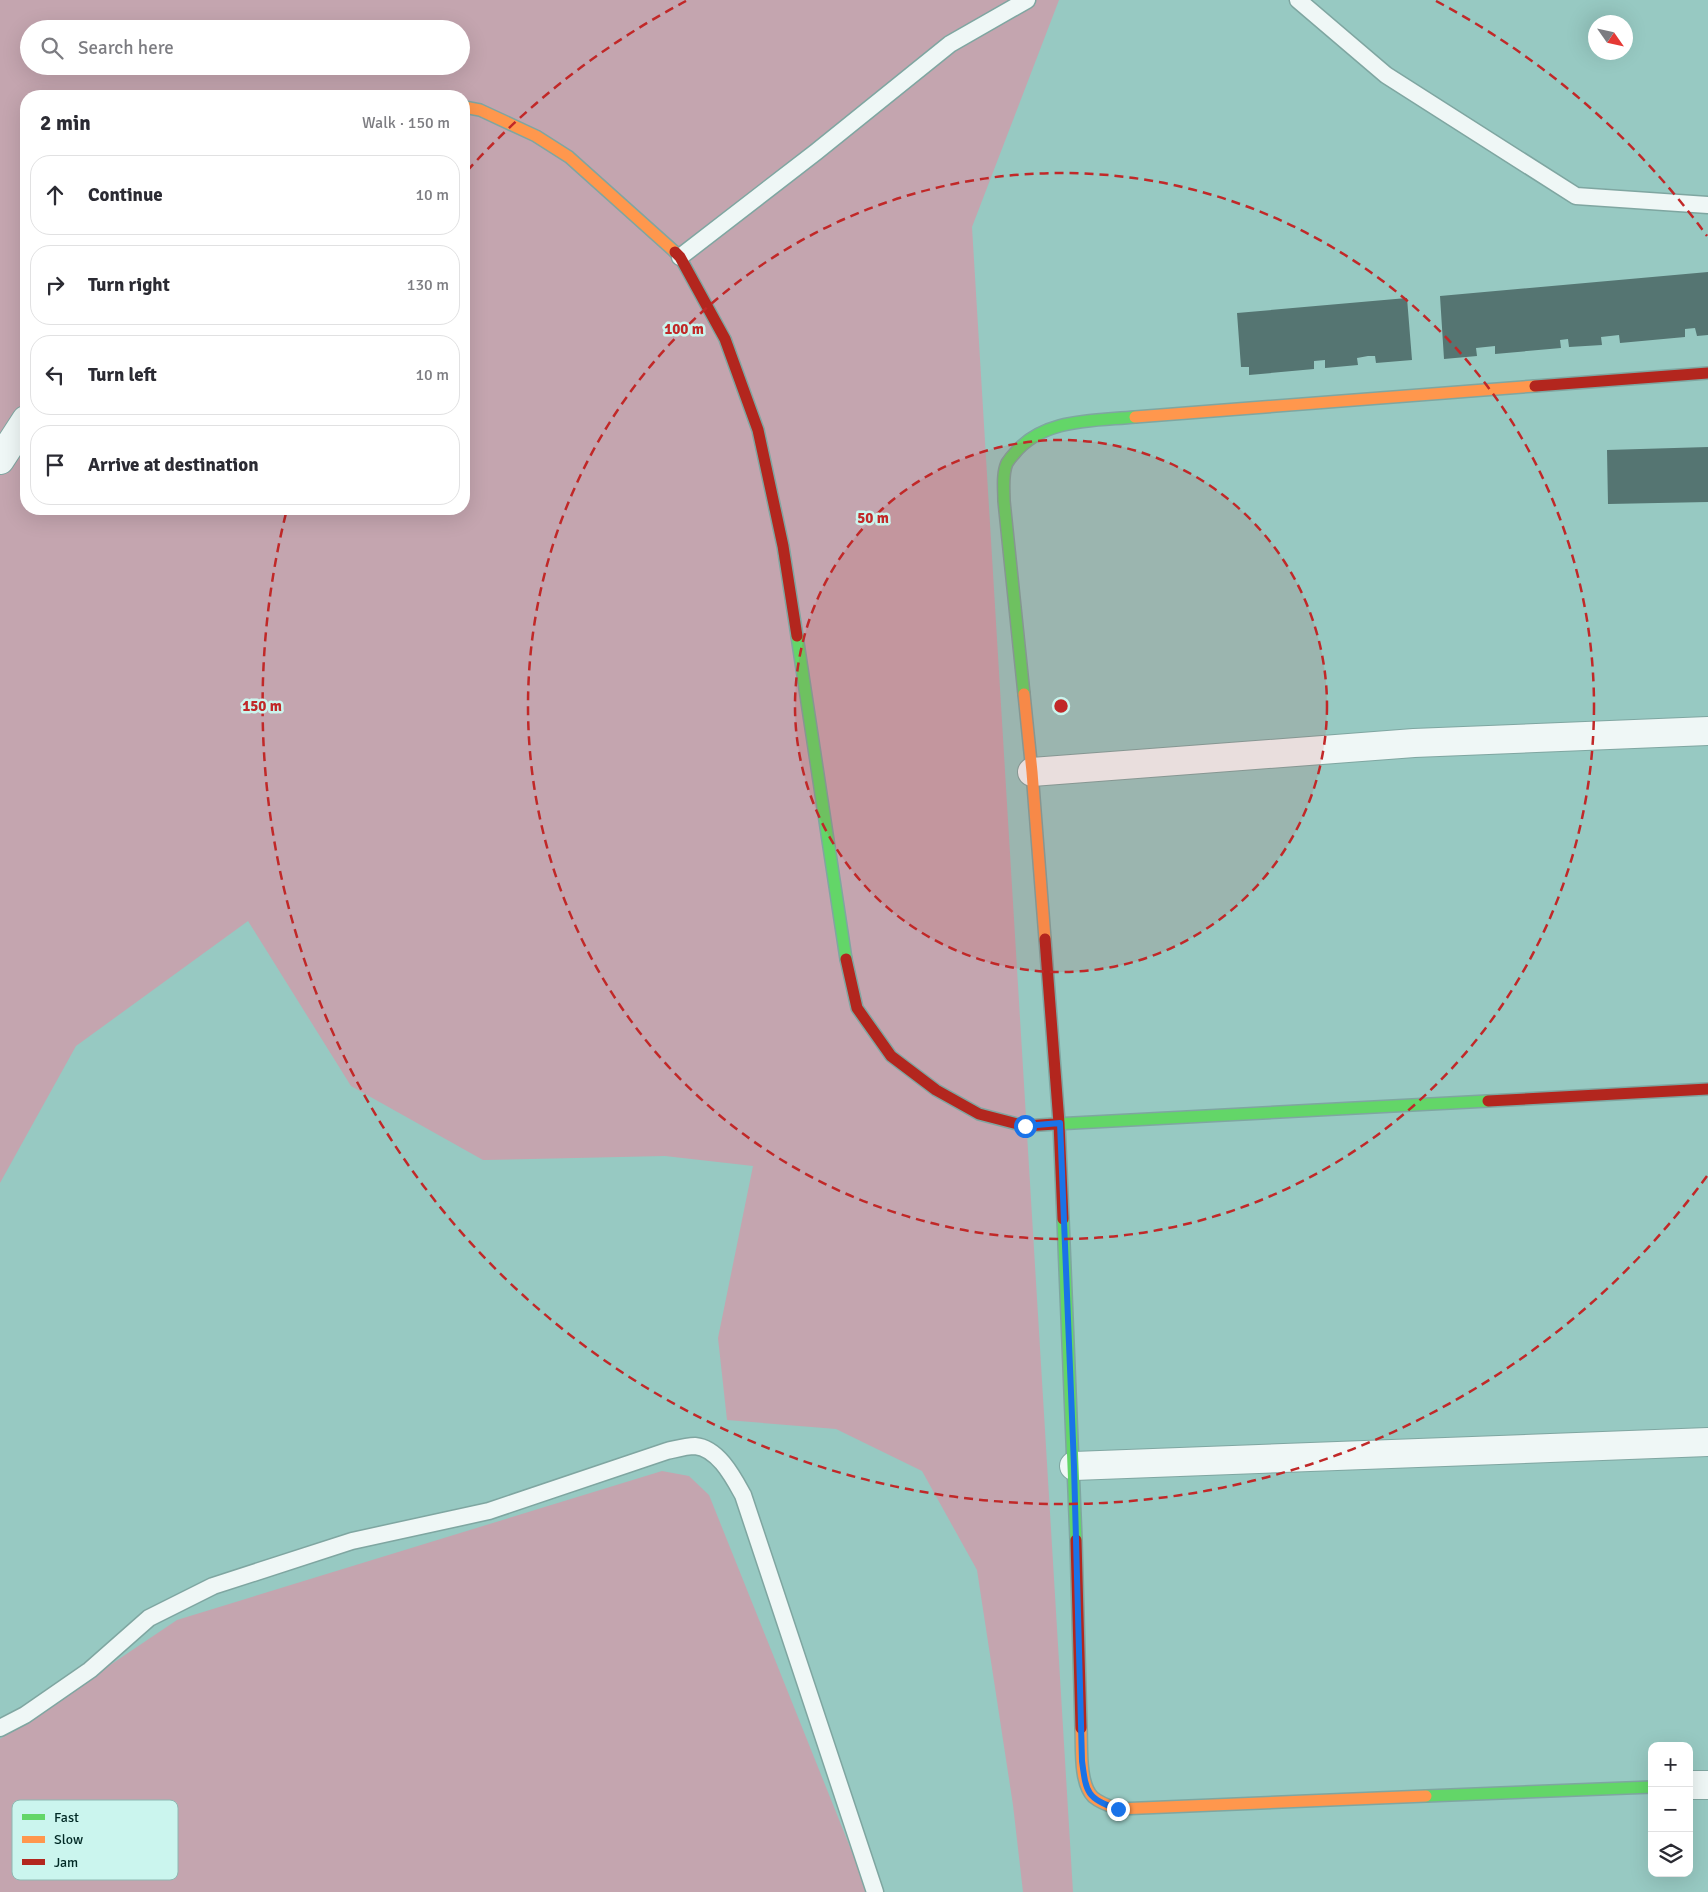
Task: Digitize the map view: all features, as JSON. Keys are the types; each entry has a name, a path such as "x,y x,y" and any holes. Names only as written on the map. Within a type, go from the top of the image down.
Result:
{"street":[{"path":"470,108 480,110 528,132 569,156 680,257 724,339 758,430 783,546 845,952 857,1008 891,1056 936,1090 979,1114 1025,1126 1708,1089"},
{"path":"1648,1787 1118,1809 1103,1804 1092,1797 1085,1786 1082,1761 1074,1466 1060,1123 1032,772 1004,486 1007,463 1022,444 1047,429 1084,422 1708,373"},
{"path":"0,460 20,429"},
{"path":"1032,772 1414,743 1708,731"},
{"path":"1074,1466 1708,1442"},
{"path":"1693,1785 1708,1784"}],"lane":[{"path":"680,257 816,152 950,44 1027,0"},
{"path":"1298,0 1386,75 1576,196 1708,205"},
{"path":"0,1728 25,1715 90,1670 149,1618 213,1586 352,1540 489,1511 667,1451 695,1446 710,1452 729,1469 743,1495 875,1892"}],"shaded area":[{"path":"0,0 1059,0 972,227 1073,1892 1023,1892 1013,1805 977,1570 922,1471 836,1429 727,1420 718,1338 753,1166 665,1156 483,1160 351,1086 248,921 76,1046 0,1183"},
{"path":"662,1471 689,1476 709,1495 868,1892 0,1892 0,1739 177,1620"}],"building":[{"path":"1708,272 1708,335 1697,336 1695,328 1685,329 1685,337 1620,343 1619,335 1601,337 1602,345 1569,347 1568,339 1560,340 1561,348 1495,354 1495,346 1476,348 1477,356 1444,359 1440,296"},
{"path":"1407,298 1412,360 1376,363 1375,356 1368,356 1357,358 1358,365 1325,368 1325,360 1314,361 1314,369 1249,375 1249,367 1241,367 1237,313"},
{"path":"1708,447 1708,502 1608,504 1607,450"}],"traffic: fast":[{"path":"1024,694 1004,501 1005,467 1013,455 1026,442 1054,428 1086,421 1135,417"},
{"path":"797,636 846,959"},
{"path":"1055,1124 1488,1101"},
{"path":"1063,1219 1076,1540"},
{"path":"1426,1796 1648,1787"}],"traffic: slow":[{"path":"470,108 480,110 536,136 569,157 675,252"},
{"path":"1135,417 1535,386"},
{"path":"1024,694 1045,939"},
{"path":"1081,1728 1082,1764 1085,1783 1093,1797 1118,1809 1426,1796"}],"traffic: jam":[{"path":"675,252 680,257 725,339 758,430 783,546 797,636"},
{"path":"1535,386 1708,373"},
{"path":"1045,939 1059,1123 1063,1219"},
{"path":"846,959 857,1008 891,1056 936,1090 979,1114 1025,1126 1055,1124"},
{"path":"1488,1101 1708,1089"},
{"path":"1076,1540 1081,1728"}],"route":[{"path":"1025,1126 1060,1123 1074,1466 1082,1761 1085,1786 1092,1797 1103,1804 1118,1809"}]}
